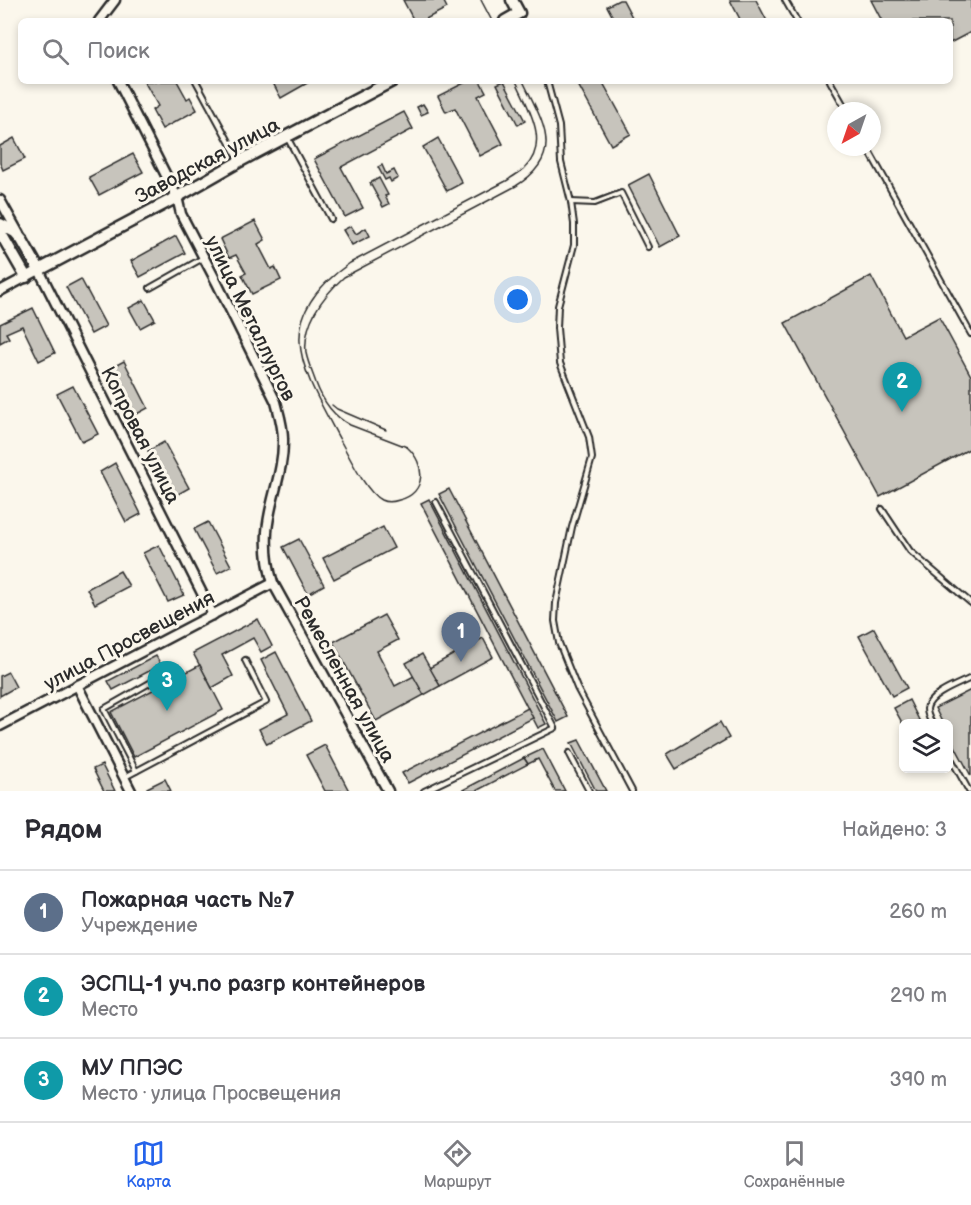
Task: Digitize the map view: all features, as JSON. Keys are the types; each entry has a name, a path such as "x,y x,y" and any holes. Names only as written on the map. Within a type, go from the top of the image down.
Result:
{"street":[{"path":"101,18 114,0"},
{"path":"512,0 521,17"},
{"name":"улица Металлургов","path":"120,84 177,197 181,214 276,402 282,422 283,439 279,477 267,532 269,570 273,583"},
{"name":"Заводская улица","path":"39,270 386,84"},
{"path":"0,200 39,270 0,291"},
{"path":"0,224 15,232 22,240"},
{"path":"1,235 26,277"},
{"name":"Копровая улица","path":"39,270 213,615"},
{"name":"улица Просвещения","path":"0,726 273,583"},
{"name":"Ремесленная улица","path":"273,583 388,791"},
{"path":"77,686 131,791"}],"lane":[{"path":"785,0 795,18"},
{"path":"198,84 240,161"},
{"path":"548,84 559,126 561,162 574,224 574,245 558,306 560,363 589,437 592,458 572,527 556,603 555,621 559,643 577,688 632,791"},
{"path":"832,84 842,102"},
{"path":"287,136 331,219"},
{"path":"872,156 971,334"},
{"path":"571,202 595,203 621,194 648,248"},
{"path":"150,288 204,258"},
{"path":"424,791 555,728 436,502"},
{"path":"882,509 910,551 971,603"},
{"path":"124,777 266,702 245,660"},
{"path":"136,771 104,709 169,672"},
{"path":"930,719 927,707 932,699 971,678"},
{"path":"569,753 589,791"},
{"path":"953,762 969,791"}],"building":[{"path":"403,0 443,0 447,8 428,18 412,18"},
{"path":"623,0 632,18 613,18 607,6"},
{"path":"730,0 756,0 765,18 739,18"},
{"path":"871,0 971,0 971,32 953,41 953,18 880,18"},
{"path":"146,84 179,84 187,99 190,97 197,110 162,129 152,110 158,106"},
{"path":"274,84 306,84 281,98"},
{"path":"462,84 482,84 486,92 478,96 503,144 480,156 455,108 446,112 438,96"},
{"path":"497,84 506,84 525,121 518,125"},
{"path":"578,84 604,84 631,134 611,145"},
{"path":"423,104 428,112 421,115 417,107"},
{"path":"404,112 413,129 341,167 363,208 345,217 314,159"},
{"path":"14,138 25,159 3,170 0,163 0,146"},
{"path":"438,138 462,183 447,191 423,147"},
{"path":"133,154 143,172 99,195 89,177"},
{"path":"382,165 386,174 394,170 398,178 391,182 389,178 385,180 378,167"},
{"path":"649,174 680,236 660,247 628,185"},
{"path":"379,178 388,195 385,196 389,204 383,207 370,183"},
{"path":"255,221 265,240 258,244 271,269 275,267 281,280 252,294 242,275 246,273 236,255 229,258 220,239"},
{"path":"351,226 356,234 366,228 370,236 352,245 343,230"},
{"path":"176,236 185,253 140,277 131,261"},
{"path":"871,276 903,336 939,317 971,376 971,448 880,497 785,323"},
{"path":"81,279 106,326 91,334 66,287"},
{"path":"144,300 155,320 140,328 129,308"},
{"path":"33,308 55,353 39,361 22,326 6,333 9,338 0,343 0,324"},
{"path":"124,361 148,408 133,416 109,369"},
{"path":"73,386 98,434 82,442 57,394"},
{"path":"164,442 189,488 173,497 148,451"},
{"path":"115,463 141,514 126,522 100,472"},
{"path":"449,489 568,717 558,722 439,494"},
{"path":"429,499 546,724 538,728 421,503"},
{"path":"208,522 231,566 217,573 194,529"},
{"path":"383,527 394,548 334,579 323,558"},
{"path":"299,539 324,585 308,594 283,547"},
{"path":"159,545 184,595 168,602 143,553"},
{"path":"120,571 129,586 95,604 87,589"},
{"path":"384,615 398,640 377,651 395,686 414,676 424,695 376,721 333,642"},
{"path":"258,619 272,646 261,652 253,638 222,655 233,676 212,688 193,653"},
{"path":"874,628 907,688 892,696 859,636"},
{"path":"483,638 493,657 440,686 429,668"},
{"path":"276,652 311,721 267,744 259,729 288,714 261,660"},
{"path":"422,654 440,686 424,695 406,663"},
{"path":"156,656 161,665 113,690 108,681"},
{"path":"200,665 223,710 134,757 111,712"},
{"path":"8,672 16,687 0,696 0,676"},
{"path":"971,690 971,776 953,742 953,719 940,719 935,708"},
{"path":"909,700 918,719 900,719 894,708"},
{"path":"528,708 533,718 408,783 402,773"},
{"path":"720,722 729,738 676,769 667,754"},
{"path":"579,740 606,791 596,791 571,743"},
{"path":"325,745 349,791 325,791 306,755"},
{"path":"543,749 565,791 555,791 538,759 528,764 524,758"},
{"path":"524,758 528,764 476,791 461,791"},
{"path":"102,765 115,791 104,791 93,769"},
{"path":"165,779 171,791 148,791 147,788"}],"tram line":[{"path":"481,0 490,18"},
{"path":"517,84 535,125 536,137 536,148 532,159 524,169 508,180 350,263 325,284 309,305 301,326 300,347 314,391 358,473 375,496 383,501 399,500 415,491 421,477 418,461 407,447 350,425 329,408 319,390 306,353 311,321 328,293 344,277 516,186 531,174 541,162 546,138 543,125 524,84"},
{"path":"332,405 386,430"}],"place":[{"name":"ЭСПЦ-1 уч.по разгр контейнеров","path":"902,412"},
{"name":"Пожарная часть №7","path":"461,662"},
{"name":"МУ ППЭС","path":"167,711"}]}
